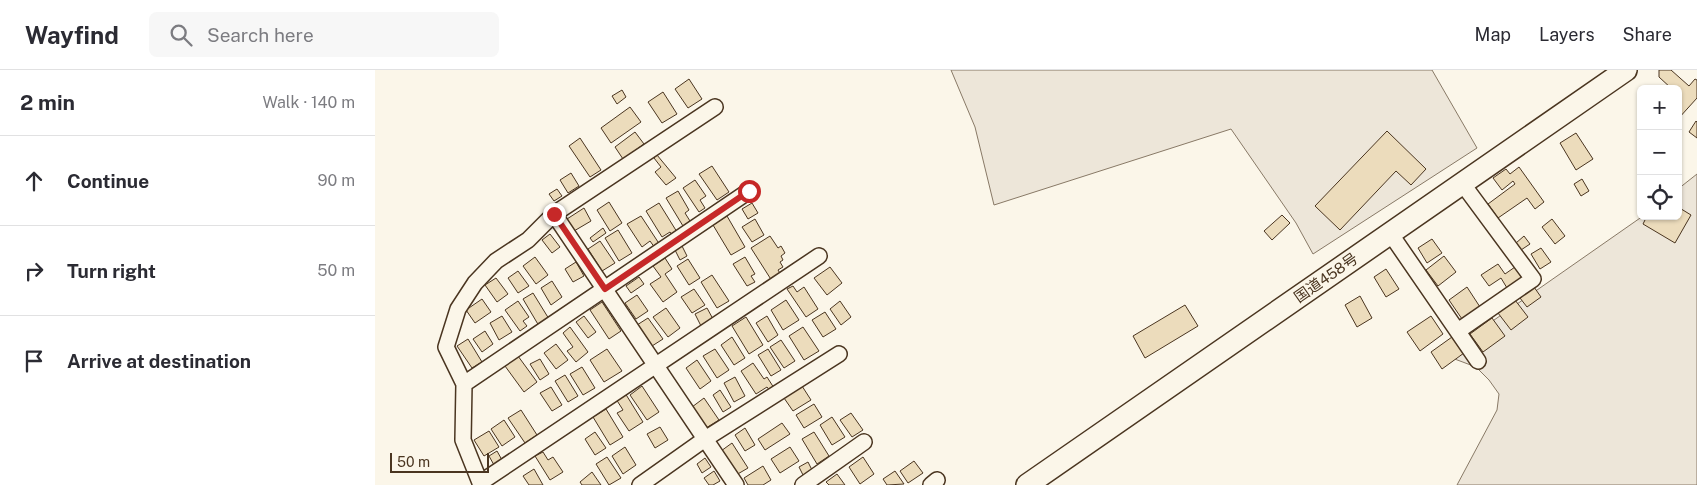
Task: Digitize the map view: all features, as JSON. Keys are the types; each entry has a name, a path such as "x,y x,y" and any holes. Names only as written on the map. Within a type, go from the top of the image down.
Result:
{"highway":[{"name":"国道458号","path":"1027,485 1626,70"}],"street":[{"path":"715,106 554,214 528,240 496,261 475,283 459,309 446,347 464,384 463,440 481,484 656,364 819,256"},
{"path":"1458,331 1533,279 1462,183"},
{"path":"464,384 749,191"},
{"path":"554,214 736,485"},
{"path":"1390,233 1478,361"},
{"path":"640,485 705,439 839,354"},
{"path":"803,485 864,442"}],"shaded area":[{"path":"951,70 1432,70 1477,148 1313,254 1296,223 1231,129 994,205 975,127"},
{"path":"1697,174 1697,485 1457,485 1497,410 1499,394 1476,367 1444,355 1637,220 1682,220 1682,186"}],"building":[{"path":"1659,70 1671,70 1689,86 1695,79 1697,80 1697,98 1682,115 1682,85 1668,85 1659,77"},
{"path":"689,79 702,99 688,108 675,89"},
{"path":"622,90 626,97 617,104 612,96"},
{"path":"663,92 677,114 662,123 648,102"},
{"path":"630,107 641,122 611,143 601,128"},
{"path":"1697,122 1697,138 1689,132"},
{"path":"1387,131 1426,169 1411,185 1396,171 1340,230 1315,206"},
{"path":"635,132 644,144 623,159 615,147"},
{"path":"1576,133 1593,159 1576,170 1560,143"},
{"path":"580,138 601,170 590,177 569,146"},
{"path":"657,155 676,178 666,185 655,172 661,167 654,158"},
{"path":"712,166 729,192 717,200 699,174"},
{"path":"1519,167 1544,202 1535,209 1527,198 1498,218 1488,204 1515,184 1513,181 1502,190 1493,178 1506,169 1510,174"},
{"path":"571,173 579,186 568,193 560,180"},
{"path":"1582,179 1589,191 1581,196 1574,184"},
{"path":"695,180 706,196 700,200 705,208 699,212 683,188"},
{"path":"557,189 562,196 554,201 549,194"},
{"path":"678,191 689,210 685,213 690,221 683,226 666,198"},
{"path":"609,202 622,223 610,231 597,210"},
{"path":"659,203 677,232 672,235 670,232 662,237 646,211"},
{"path":"752,203 758,213 748,219 742,209"},
{"path":"584,208 591,221 574,231 567,219"},
{"path":"1682,209 1691,215 1675,243 1643,224 1645,220 1682,220"},
{"path":"1282,215 1290,223 1272,240 1264,231"},
{"path":"641,216 660,245 655,248 650,241 642,247 627,224"},
{"path":"727,216 745,247 731,255 713,225"},
{"path":"755,219 764,235 752,242 742,227"},
{"path":"1552,219 1565,236 1555,244 1542,227"},
{"path":"603,228 606,233 593,242 590,238"},
{"path":"618,230 632,253 619,261 605,238"},
{"path":"550,234 560,247 552,253 542,240"},
{"path":"770,236 778,248 781,246 785,253 781,256 783,260 780,262 783,267 778,270 781,275 772,281 751,248"},
{"path":"1524,236 1530,244 1521,250 1516,243"},
{"path":"1432,239 1442,253 1427,263 1418,248"},
{"path":"600,241 615,263 602,271 588,249"},
{"path":"682,246 687,256 680,260 675,250"},
{"path":"1541,248 1551,262 1540,269 1531,254"},
{"path":"1444,256 1456,272 1438,286 1426,270"},
{"path":"535,257 548,275 536,284 523,266"},
{"path":"745,257 755,274 751,276 755,282 747,286 733,264"},
{"path":"665,258 672,269 665,274 677,292 663,302 650,284 661,277 653,266"},
{"path":"688,259 700,278 689,285 677,266"},
{"path":"576,262 584,276 573,282 565,269"},
{"path":"1498,264 1505,274 1515,267 1522,278 1507,288 1501,278 1489,286 1481,275"},
{"path":"830,267 842,283 827,295 814,278"},
{"path":"1386,269 1399,289 1386,297 1374,277"},
{"path":"518,271 529,286 518,293 508,278"},
{"path":"712,275 729,301 717,308 701,282"},
{"path":"639,277 644,284 631,293 626,286"},
{"path":"496,278 508,294 497,302 485,285"},
{"path":"552,281 562,297 551,305 541,288"},
{"path":"793,286 797,292 804,287 818,309 806,317 787,289"},
{"path":"1467,287 1480,307 1462,319 1449,300"},
{"path":"1534,287 1541,297 1527,307 1520,298"},
{"path":"694,289 705,305 692,313 681,297"},
{"path":"533,293 549,319 539,326 523,299"},
{"path":"637,295 648,311 636,319 625,303"},
{"path":"1360,296 1372,318 1357,327 1345,305"},
{"path":"482,299 491,312 475,323 466,310"},
{"path":"786,300 799,320 783,330 771,310"},
{"path":"1515,300 1528,317 1511,330 1498,313"},
{"path":"518,301 529,317 523,321 527,326 520,331 505,310"},
{"path":"840,301 851,317 841,325 830,309"},
{"path":"602,302 621,331 609,339 590,310"},
{"path":"1185,305 1198,326 1145,358 1133,336"},
{"path":"666,308 680,328 668,337 653,317"},
{"path":"707,308 713,319 701,326 695,314"},
{"path":"825,312 836,329 823,337 812,320"},
{"path":"502,316 512,332 499,340 490,323"},
{"path":"584,316 596,332 588,338 576,322"},
{"path":"767,316 778,335 768,342 756,323"},
{"path":"1431,316 1443,334 1420,351 1407,332"},
{"path":"746,317 763,345 749,354 732,326"},
{"path":"648,318 663,339 652,346 637,325"},
{"path":"1492,318 1505,336 1483,352 1470,334"},
{"path":"570,327 588,352 576,362 567,351 573,347 563,333"},
{"path":"803,327 819,351 804,360 789,336"},
{"path":"485,331 493,344 482,352 473,339"},
{"path":"732,337 745,358 734,365 721,345"},
{"path":"1452,337 1464,353 1442,369 1431,352"},
{"path":"468,339 482,362 472,368 457,346"},
{"path":"781,340 795,361 784,368 770,347"},
{"path":"556,344 568,360 556,369 544,353"},
{"path":"607,349 622,371 604,382 590,360"},
{"path":"715,349 729,370 717,378 703,356"},
{"path":"768,349 781,370 771,376 758,355"},
{"path":"518,356 537,382 524,392 505,366"},
{"path":"540,359 549,374 540,380 530,364"},
{"path":"697,360 711,381 700,389 686,368"},
{"path":"753,363 764,379 767,377 774,388 770,391 767,387 756,394 741,371"},
{"path":"582,367 595,388 583,395 570,374"},
{"path":"565,375 578,396 568,402 555,381"},
{"path":"735,377 745,396 734,402 724,383"},
{"path":"642,386 659,412 647,420 630,395"},
{"path":"802,386 811,400 793,411 784,398"},
{"path":"551,387 562,405 552,411 540,393"},
{"path":"720,390 731,407 723,412 713,395"},
{"path":"625,393 643,422 629,431 617,413 623,410 616,399"},
{"path":"704,398 719,420 706,428 692,407"},
{"path":"814,404 822,417 804,428 796,415"},
{"path":"606,409 623,437 610,445 593,417"},
{"path":"521,410 537,435 525,443 508,418"},
{"path":"851,413 863,430 852,437 840,420"},
{"path":"832,417 845,437 832,445 820,425"},
{"path":"504,420 515,437 502,446 491,429"},
{"path":"782,423 790,434 765,450 758,439"},
{"path":"660,427 668,440 655,448 647,434"},
{"path":"745,428 755,445 745,451 735,435"},
{"path":"489,431 499,447 484,456 474,440"},
{"path":"595,432 606,448 595,455 585,439"},
{"path":"814,432 829,456 817,464 802,439"},
{"path":"732,443 748,468 736,475 721,451"},
{"path":"625,447 636,465 623,474 612,456"},
{"path":"790,447 799,461 780,473 771,459"},
{"path":"497,451 502,460 494,465 489,456"},
{"path":"543,452 548,460 553,457 563,472 550,480 535,456"},
{"path":"607,457 621,478 609,485 596,464"},
{"path":"863,457 874,474 860,484 849,467"},
{"path":"705,458 711,467 702,473 697,464"},
{"path":"914,461 923,473 908,483 900,471"},
{"path":"808,462 813,472 804,477 799,467"},
{"path":"763,466 771,480 763,485 748,485 744,478"},
{"path":"534,469 543,485 529,485 523,476"},
{"path":"714,471 720,481 709,485 704,478"},
{"path":"895,471 904,484 887,485 883,479"},
{"path":"592,472 601,485 582,485 580,482"},
{"path":"837,474 845,485 829,485 826,482"}],"route":[{"path":"554,214 605,289 749,191"}]}
